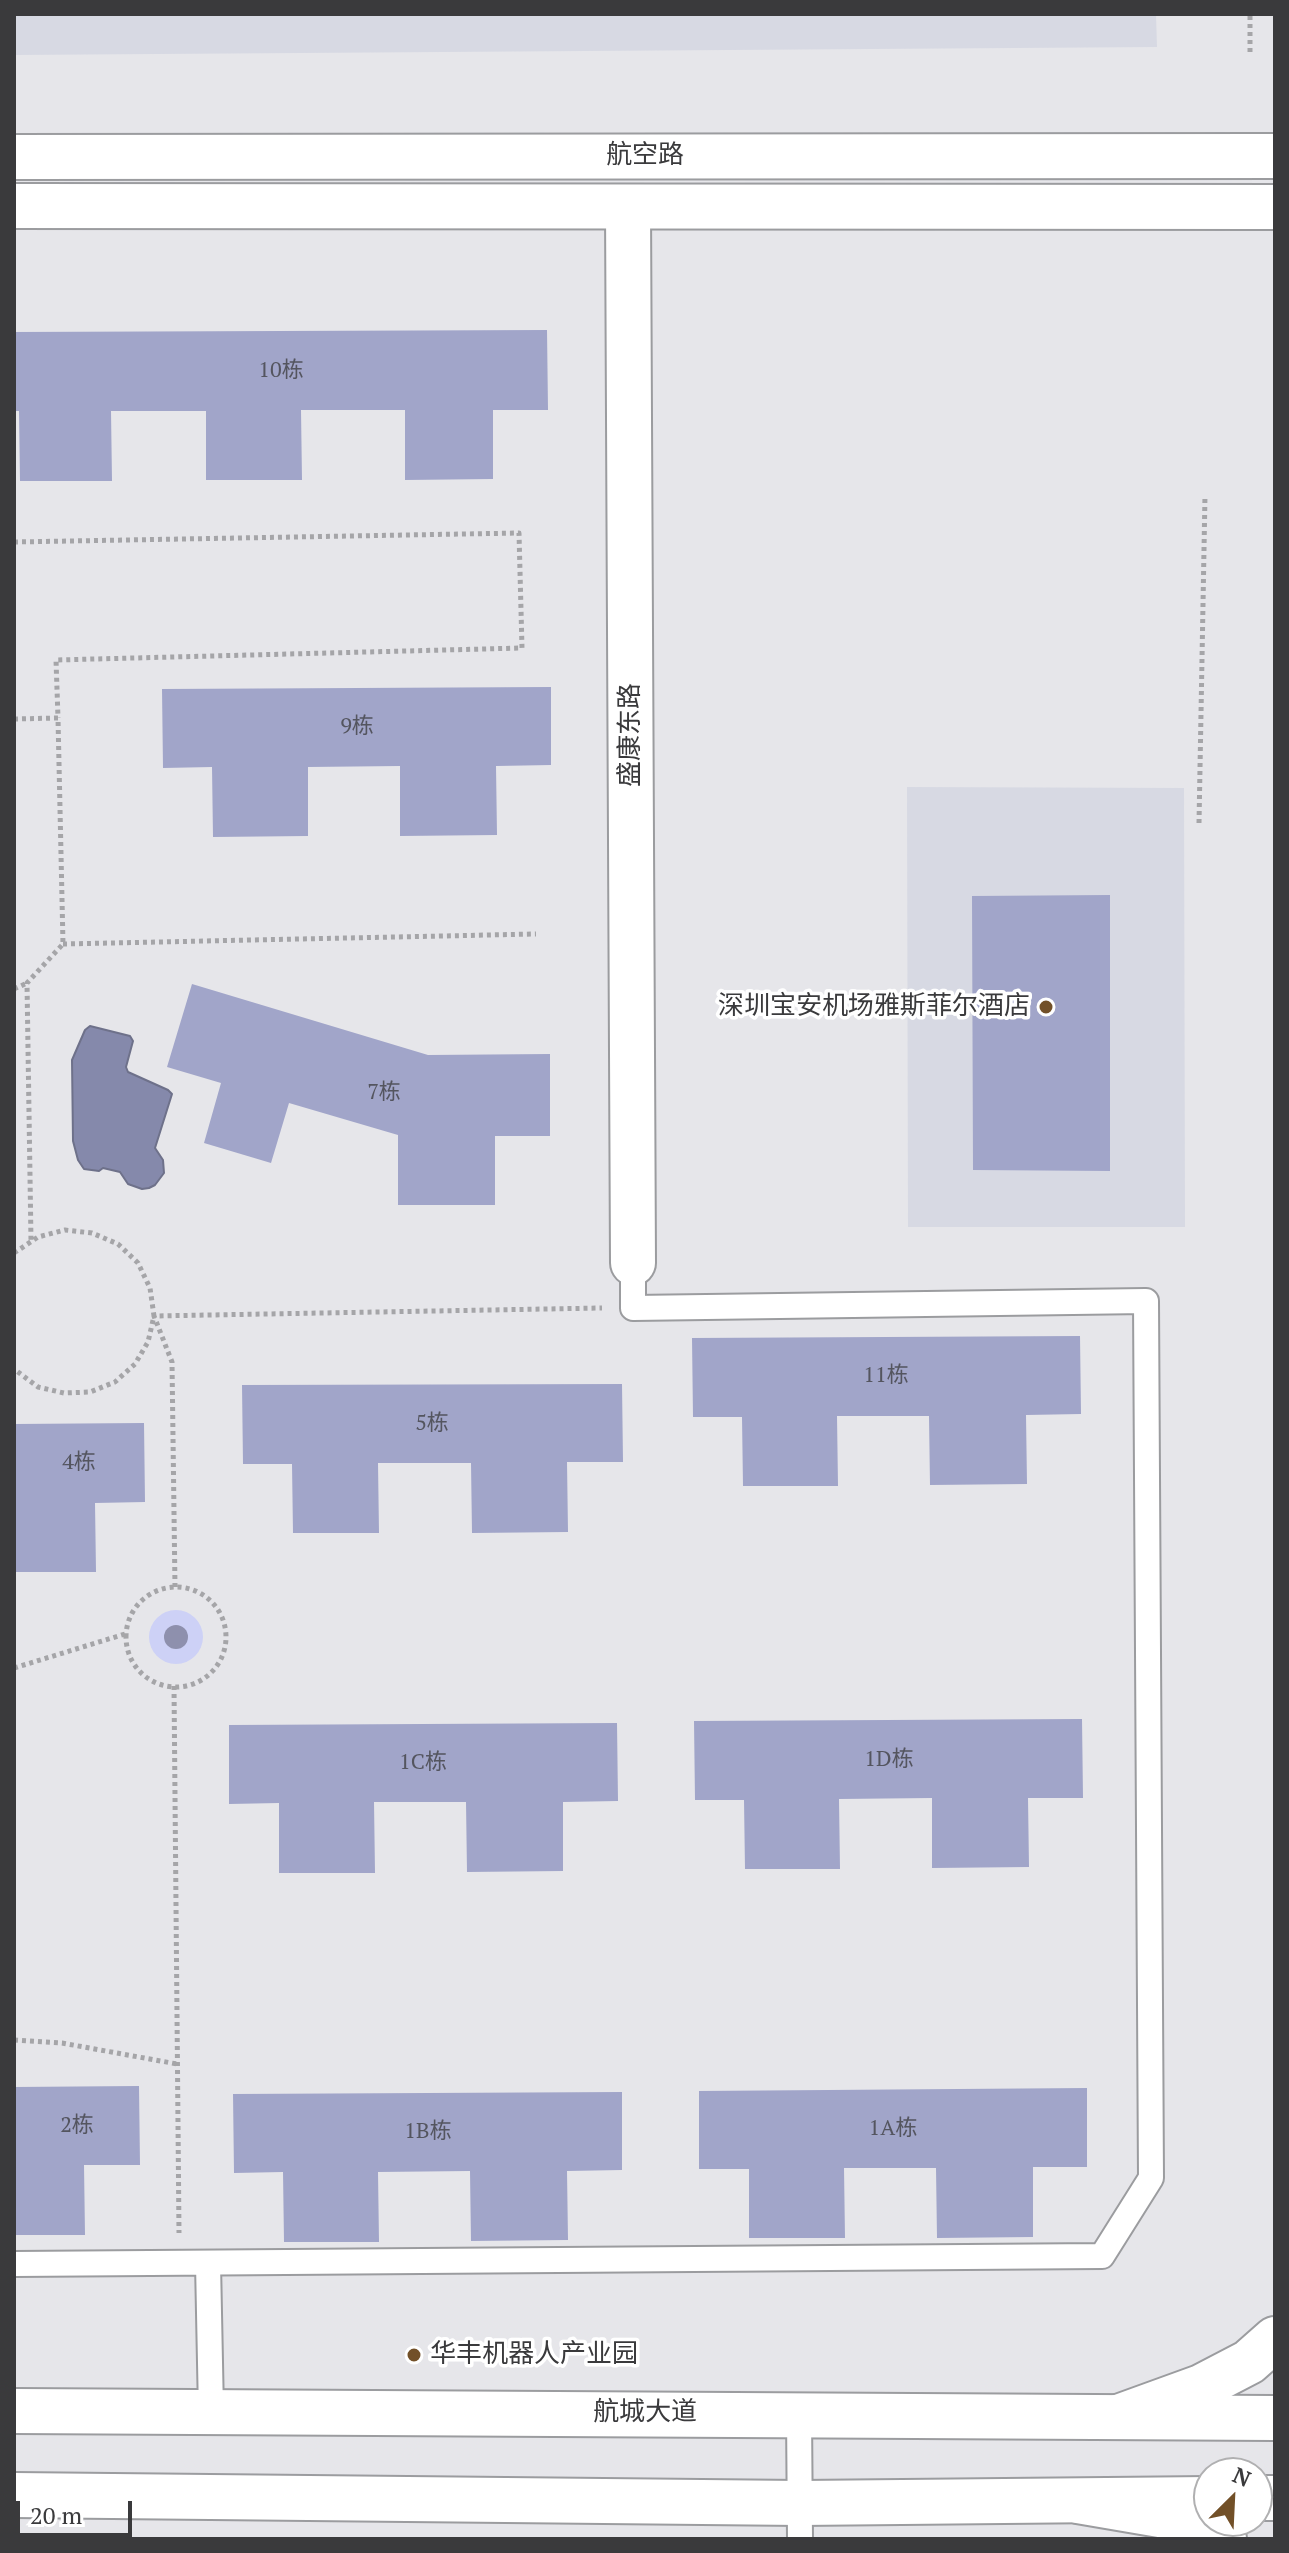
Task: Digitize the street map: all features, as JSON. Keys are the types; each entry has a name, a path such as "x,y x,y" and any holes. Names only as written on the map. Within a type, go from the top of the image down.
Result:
{"street":[{"name":"航空路","path":"14,157 1275,156"},
{"name":"航空路","path":"14,206 1275,207"},
{"name":"盛康东路","path":"628,207 633,1263"},
{"path":"1121,2416 1201,2387 1249,2362 1275,2339"},
{"name":"航城大道","path":"14,2411 1275,2418"},
{"path":"14,2495 800,2521 1078,2501 1193,2499"},
{"path":"1078,2501 1160,2515 1201,2527 1224,2539"}],"lane":[{"path":"14,2264 1102,2256 1151,2178 1146,1301 633,1308 633,1263"},
{"path":"208,2263 211,2412"},
{"path":"799,2414 800,2521"}],"path":[{"path":"1250,14 1250,52"},
{"path":"1199,823 1205,495"},
{"path":"14,542 519,533 522,648 56,660 63,944 27,983 14,989"},
{"path":"14,719 58,718"},
{"path":"63,944 536,934"},
{"path":"27,983 31,1241"},
{"path":"14,1253 38,1237 65,1230 92,1233 118,1244 138,1263 150,1288 154,1316 172,1362 175,1587"},
{"path":"154,1316 633,1308"},
{"path":"14,1369 38,1387 64,1393 90,1392 115,1382 135,1364 148,1342 154,1316"},
{"path":"175,1587 197,1591 211,1601 221,1615 225,1631 224,1649 218,1664 206,1677 191,1685 158,1684 139,1669 127,1649 125,1634 129,1618 138,1604 149,1594 175,1587"},
{"path":"14,1668 125,1634"},
{"path":"174,1686 179,2262"},
{"path":"14,2040 62,2043 177,2064"}],"shaded area":[{"path":"14,14 1156,14 1157,47 14,55"},
{"name":"深圳宝安机场雅斯菲尔酒店","path":"907,787 1184,788 1185,1227 908,1227"},
{"path":"90,1026 130,1036 133,1041 126,1067 128,1072 172,1094 155,1148 163,1160 164,1173 149,1188 128,1184 120,1172 103,1168 99,1171 84,1169 78,1160 73,1141 72,1060 85,1030"},
{"path":"176,1610 195,1618 203,1637 195,1656 176,1664 157,1656 149,1637 157,1618"}],"building":[{"path":"547,330 548,410 493,410 493,479 405,480 405,410 301,410 302,480 206,480 206,411 111,411 112,481 20,481 19,411 14,411 14,332"},
{"path":"551,687 551,765 496,766 497,835 400,836 400,766 308,767 308,836 213,837 212,767 163,768 162,689"},
{"path":"1110,895 1110,1171 973,1170 972,896"},
{"path":"192,984 428,1055 550,1054 550,1136 495,1136 495,1205 398,1205 398,1135 289,1103 271,1163 204,1143 221,1083 167,1067"},
{"path":"1080,1336 1081,1414 1026,1415 1027,1484 930,1485 929,1416 837,1416 838,1486 743,1486 742,1417 693,1417 692,1338"},
{"path":"622,1384 623,1462 567,1462 568,1532 472,1533 471,1463 378,1463 379,1533 293,1533 292,1464 243,1464 242,1385"},
{"path":"144,1423 145,1502 95,1503 96,1572 14,1572 14,1424"},
{"path":"1082,1719 1083,1798 1028,1798 1029,1867 932,1868 932,1798 839,1799 840,1869 745,1869 744,1800 695,1800 694,1721"},
{"path":"617,1723 618,1801 563,1802 563,1871 467,1872 466,1802 374,1802 375,1873 279,1873 279,1803 229,1804 229,1725"},
{"path":"139,2086 140,2165 84,2165 85,2235 14,2235 14,2087"},
{"path":"1087,2088 1087,2167 1033,2167 1033,2237 937,2238 936,2168 844,2168 845,2238 749,2238 749,2169 699,2169 699,2091"},
{"path":"622,2092 622,2170 567,2171 568,2240 471,2241 470,2171 378,2172 379,2242 284,2242 283,2172 234,2173 233,2094"}],"place":[{"name":"深圳宝安机场雅斯菲尔酒店","path":"1046,1007"},
{"name":"华丰机器人产业园","path":"414,2355"}]}
